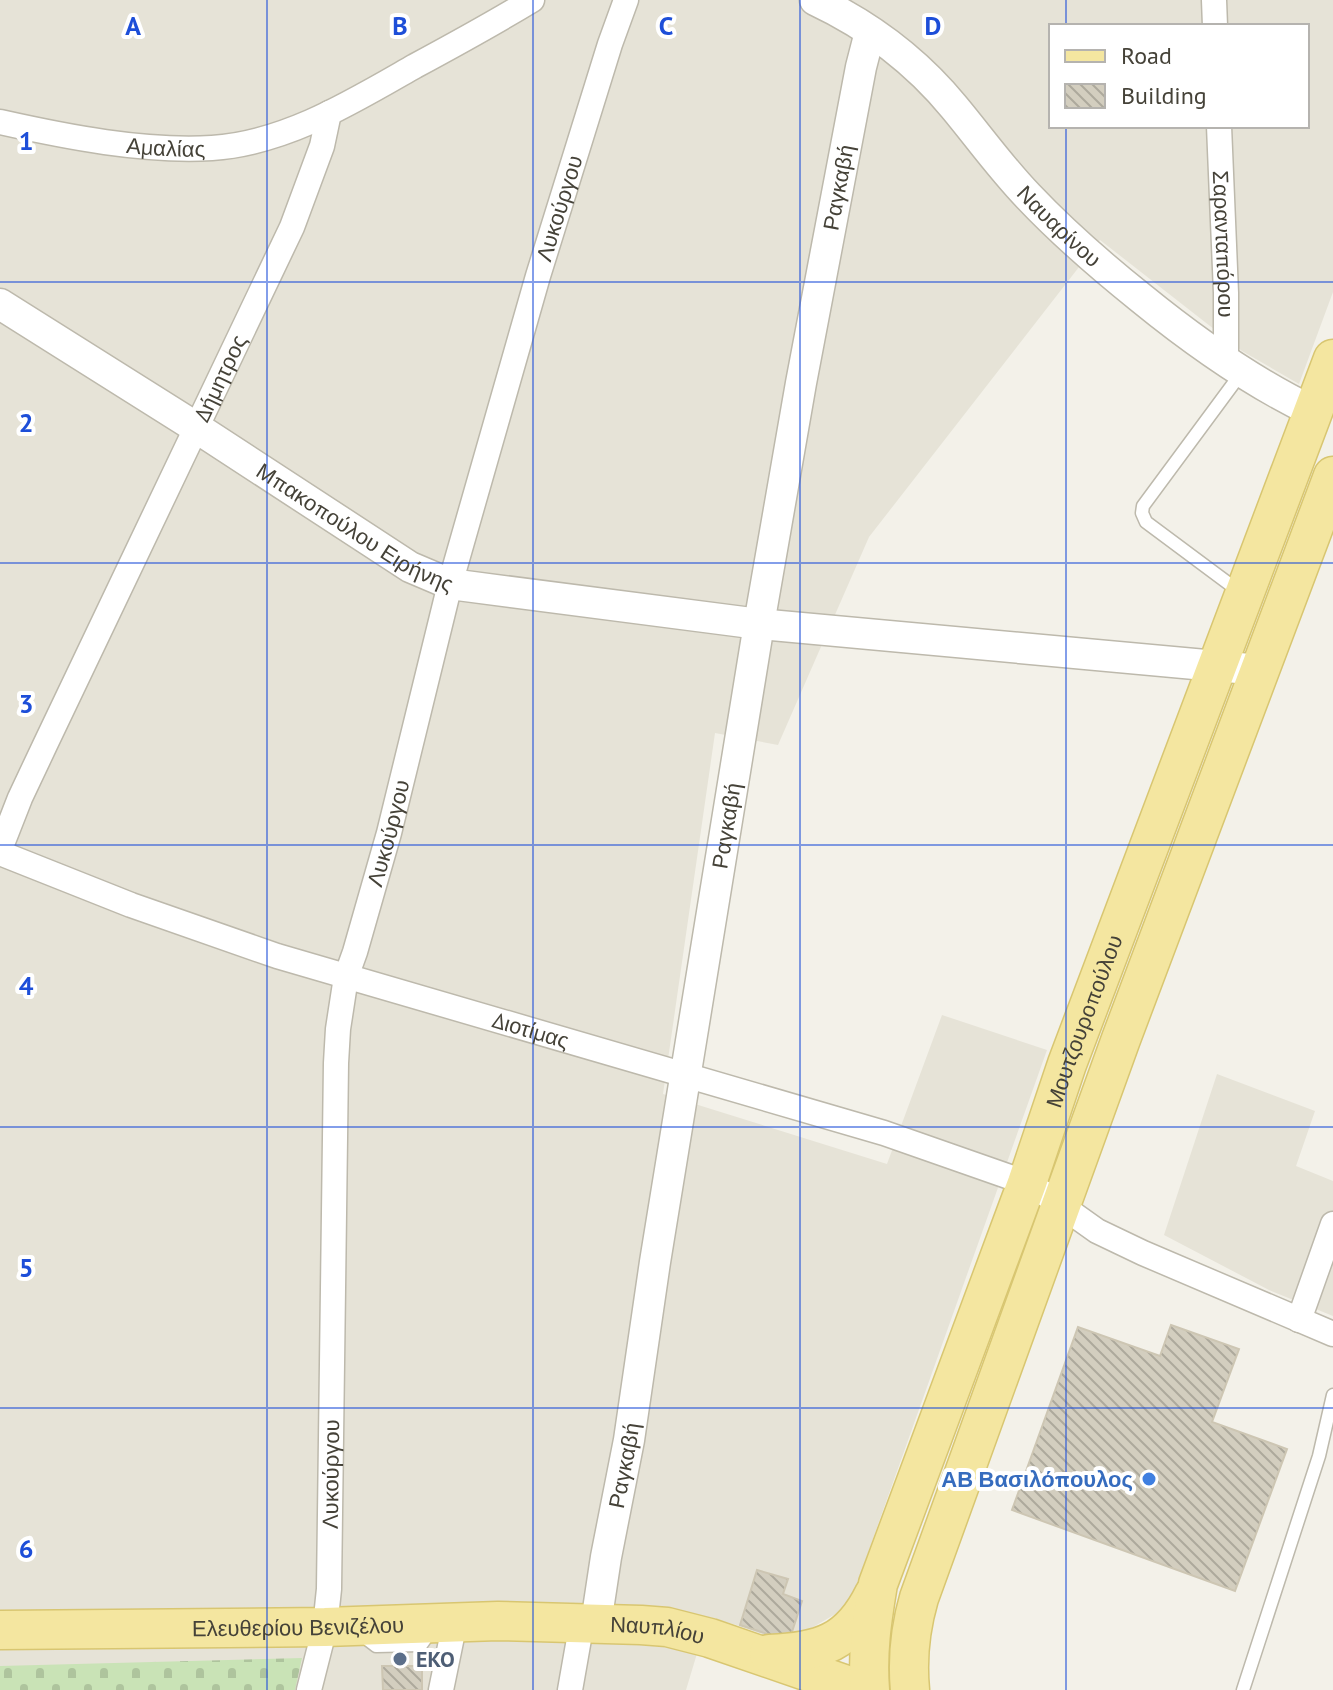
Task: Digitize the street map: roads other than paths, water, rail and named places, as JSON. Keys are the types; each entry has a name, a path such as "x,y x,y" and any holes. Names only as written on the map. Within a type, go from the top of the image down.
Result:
{"main road":[{"name":"Μουτζουροπούλου","path":"870,1690 868,1659 878,1584 1027,1183 1067,1064 1244,595 1323,415 1333,359"},
{"name":"Μουτζουροπούλου","path":"910,1690 909,1645 919,1598 1061,1205 1333,476"},
{"path":"759,1655 799,1653 847,1633 867,1608 878,1584"},
{"name":"Ελευθερίου Βενιζέλου","path":"0,1630 589,1622"},
{"name":"Ναυπλίου","path":"589,1622 667,1627 710,1638 861,1690"},
{"name":"Ναυπλίου","path":"589,1622 782,1690"}],"street":[{"path":"329,113 532,0"},
{"name":"Λυκούργου","path":"309,1690 338,1627 329,1560 336,1063 346,977 389,833 450,584 538,276 626,0"},
{"name":"Ναυαρίνου","path":"815,0 898,51 929,79 1027,195 1092,258 1165,318 1263,386 1323,415"},
{"path":"1214,0 1215,24"},
{"name":"Ραγκαβή","path":"589,1622 606,1557 629,1440 759,624 809,336 870,32"},
{"name":"Αμαλίας","path":"0,122 93,141 213,148 269,138 329,113"},
{"name":"Δήμητρος","path":"0,851 20,798 292,227 322,146 329,113"},
{"name":"Σαρανταπόρου","path":"1219,128 1226,293 1234,367"},
{"name":"Μπακοπούλου Ειρήνης","path":"0,304 410,567 450,584 759,624 1260,670"},
{"name":"Διοτίμας","path":"0,851 131,905 277,956 884,1133 1027,1183 1097,1231 1333,1334"},
{"path":"1299,1320 1333,1224"},
{"path":"441,1690 446,1622"},
{"path":"570,1690 589,1622"}],"lane":[{"path":"1234,367 1143,506 1142,513 1146,522 1244,595"},
{"path":"1243,1690 1315,1469 1333,1395"}],"place":[{"name":"ΑΒ Βασιλόπουλος","path":"1149,1479"},
{"name":"EKO","path":"400,1659"}]}
